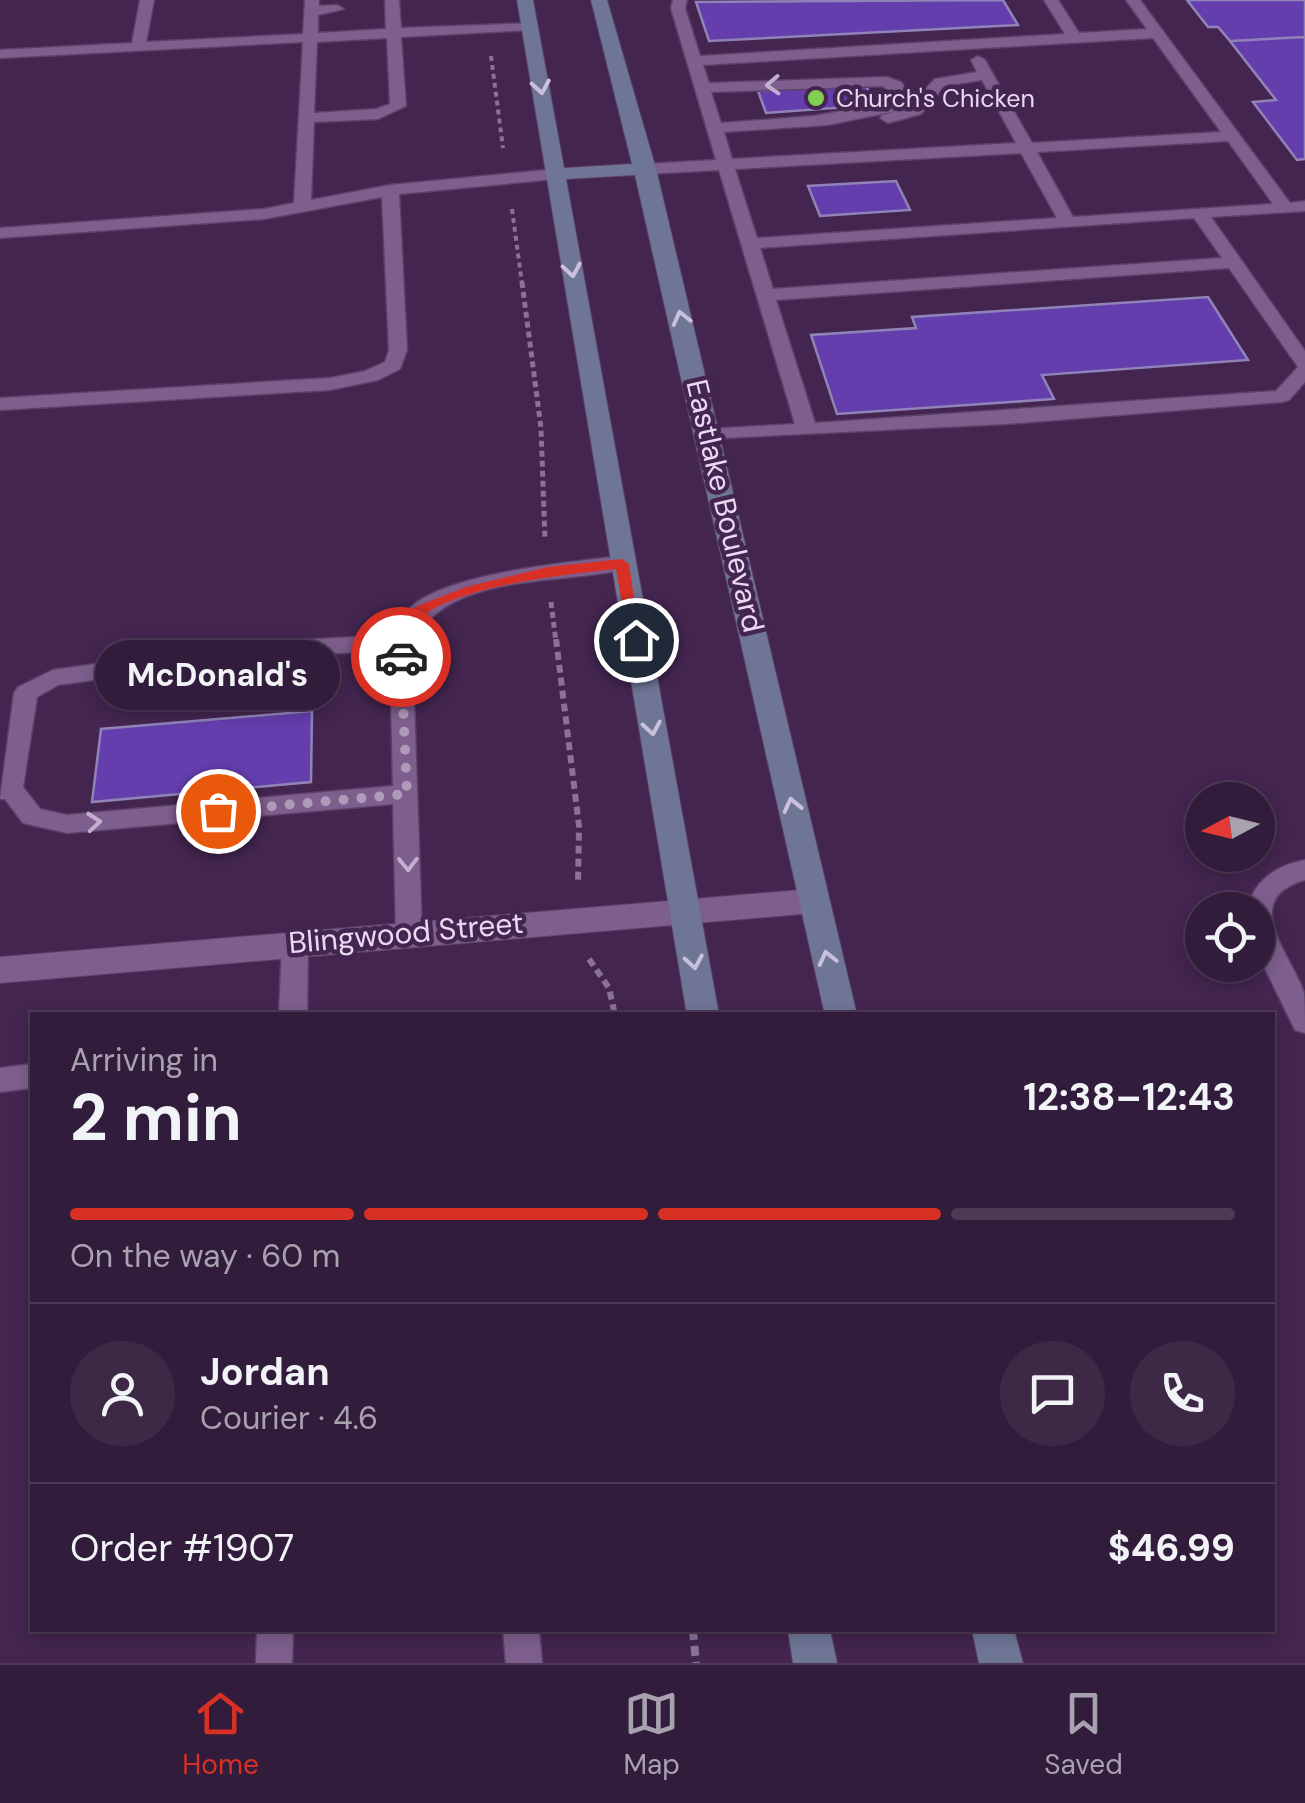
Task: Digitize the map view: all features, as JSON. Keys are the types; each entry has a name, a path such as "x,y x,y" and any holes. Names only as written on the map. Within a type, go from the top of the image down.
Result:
{"main road":[{"path":"525,0 702,1012"},
{"name":"Eastlake Boulevard","path":"599,0 646,169 710,435 841,1012"},
{"path":"556,174 646,169"},
{"path":"809,1632 814,1663"},
{"path":"994,1632 1002,1663"}],"street":[{"name":"Blingwood Street","path":"0,970 813,900"}],"lane":[{"path":"138,47 146,0"},
{"path":"680,0 678,8 693,61 807,430"},
{"path":"1051,0 1076,38"},
{"path":"1133,0 1285,208"},
{"path":"307,118 378,114 398,106 395,34 389,4"},
{"path":"302,206 312,6 337,9"},
{"path":"0,54 530,26"},
{"path":"693,61 1158,34"},
{"path":"969,45 1068,222"},
{"path":"713,128 894,118 916,111 940,82 986,74"},
{"path":"701,88 871,80 900,87 905,98 899,106 813,121"},
{"path":"646,169 1233,136"},
{"path":"0,233 264,214 390,190 556,174"},
{"path":"0,404 330,384 371,376 393,364 398,350 390,190"},
{"path":"748,244 1305,206"},
{"path":"710,435 1282,396 1305,367 1199,214"},
{"path":"766,295 1232,263"},
{"path":"409,933 401,642 420,610 472,590 548,572 622,564"},
{"path":"401,642 243,651 53,678 26,693 5,789 32,816 67,824 407,794"},
{"path":"1305,870 1290,872 1266,891 1259,922 1305,1022"},
{"path":"293,1012 295,943"},
{"path":"0,1080 30,1076"},
{"path":"274,1663 275,1632"},
{"path":"521,1632 524,1663"}],"path":[{"path":"487,29 541,428 548,572 580,826 577,876"},
{"path":"588,952 589,963 609,988 614,1012"},
{"path":"693,1632 696,1663"}],"building":[{"path":"1003,0 1018,25 709,41 696,2"},
{"path":"1187,0 1305,0 1305,37 1230,41 1218,27 1208,27"},
{"path":"1305,37 1305,159 1297,160 1253,102 1276,100 1230,41"},
{"name":"Church's Chicken","path":"865,84 876,105 766,113 758,91"},
{"path":"896,181 910,210 820,216 808,186"},
{"path":"1208,297 1248,360 1042,375 1054,399 837,414 811,335 916,328 912,317"},
{"path":"312,711 311,782 92,802 101,729"}],"way so far":[{"path":"218,811 407,794 401,657"}],"place":[{"name":"Church's Chicken","path":"816,98"},
{"name":"McDonald's","path":"218,811"}],"route":[{"path":"401,657 401,642 420,610 472,590 548,572 622,564 636,640"}]}
